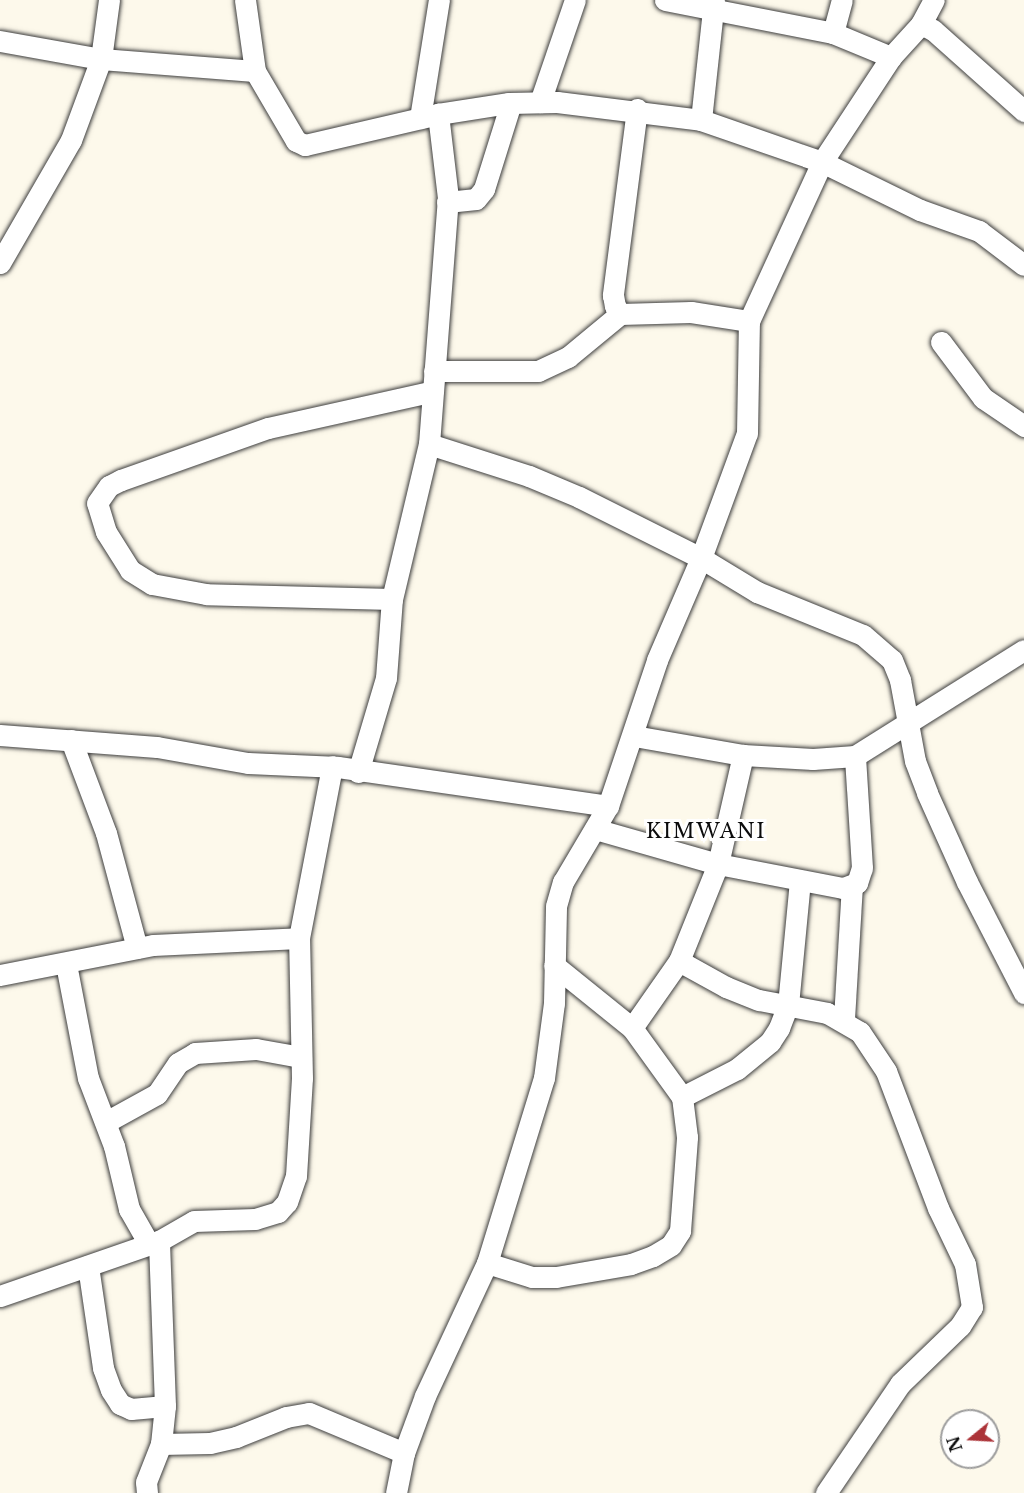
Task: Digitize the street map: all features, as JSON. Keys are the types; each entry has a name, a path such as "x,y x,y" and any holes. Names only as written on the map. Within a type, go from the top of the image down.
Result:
{"street":[{"path":"0,263 71,140 101,59 109,0"},
{"path":"245,0 255,71 296,141 305,145 429,116 511,103 540,102 637,109 701,120 822,162 920,210 979,231 1024,265"},
{"path":"358,772 386,678 392,599 429,444 447,202 429,116 439,0"},
{"path":"540,102 575,0"},
{"path":"665,0 713,5 833,33 891,57"},
{"path":"833,33 842,0"},
{"path":"396,1493 404,1453 425,1396 487,1263 544,1078 554,1003 558,898 563,882 608,806 634,736 657,660 701,558 747,433 749,321 822,162 891,57 921,24 934,0"},
{"path":"701,120 713,5"},
{"path":"921,24 933,30 1024,111"},
{"path":"0,41 101,59 255,71"},
{"path":"447,202 476,199 484,189 511,103"},
{"path":"620,314 613,295 637,109"},
{"path":"392,599 206,594 152,584 130,570 106,532 97,502 109,486 122,480 268,428 434,381 538,371 568,357 620,314 691,312 749,321"},
{"path":"942,342 984,398 1024,426"},
{"path":"429,444 529,476 701,558 757,592 863,635 892,660 915,761 927,793 967,882 1024,993"},
{"path":"634,736 743,755 813,759 855,756 1024,650"},
{"path":"0,735 157,747 248,763 332,766 358,772 608,806"},
{"path":"71,740 106,833 136,948"},
{"path":"632,1028 679,961 718,864 743,755"},
{"path":"595,829 718,864 843,888 852,885 861,877 862,868 855,756"},
{"path":"0,1296 154,1243 194,1221 270,1216 287,1202 300,1152 299,938 332,766"},
{"path":"682,1097 737,1069 770,1042 788,1005 800,881"},
{"path":"844,1019 852,885"},
{"path":"0,975 66,964 136,948 234,938 299,938"},
{"path":"679,961 726,987 759,1000 844,1019 870,1044 885,1071 938,1208 965,1264 972,1307 960,1326 900,1384 826,1493"},
{"path":"66,964 88,1078 106,1122 129,1209 154,1243 165,1406 161,1444 146,1482 147,1493"},
{"path":"487,1263 532,1277 556,1277 631,1264 670,1245 680,1230 687,1137 682,1097 632,1028 554,965"},
{"path":"106,1122 157,1094 178,1063 195,1053 256,1050 301,1057"},
{"path":"88,1266 103,1368 111,1390 120,1404 131,1409 165,1406"},
{"path":"161,1444 210,1443 236,1437 286,1417 309,1413 404,1453"}],"district":[{"name":"KIMWANI","path":"706,831"}]}
